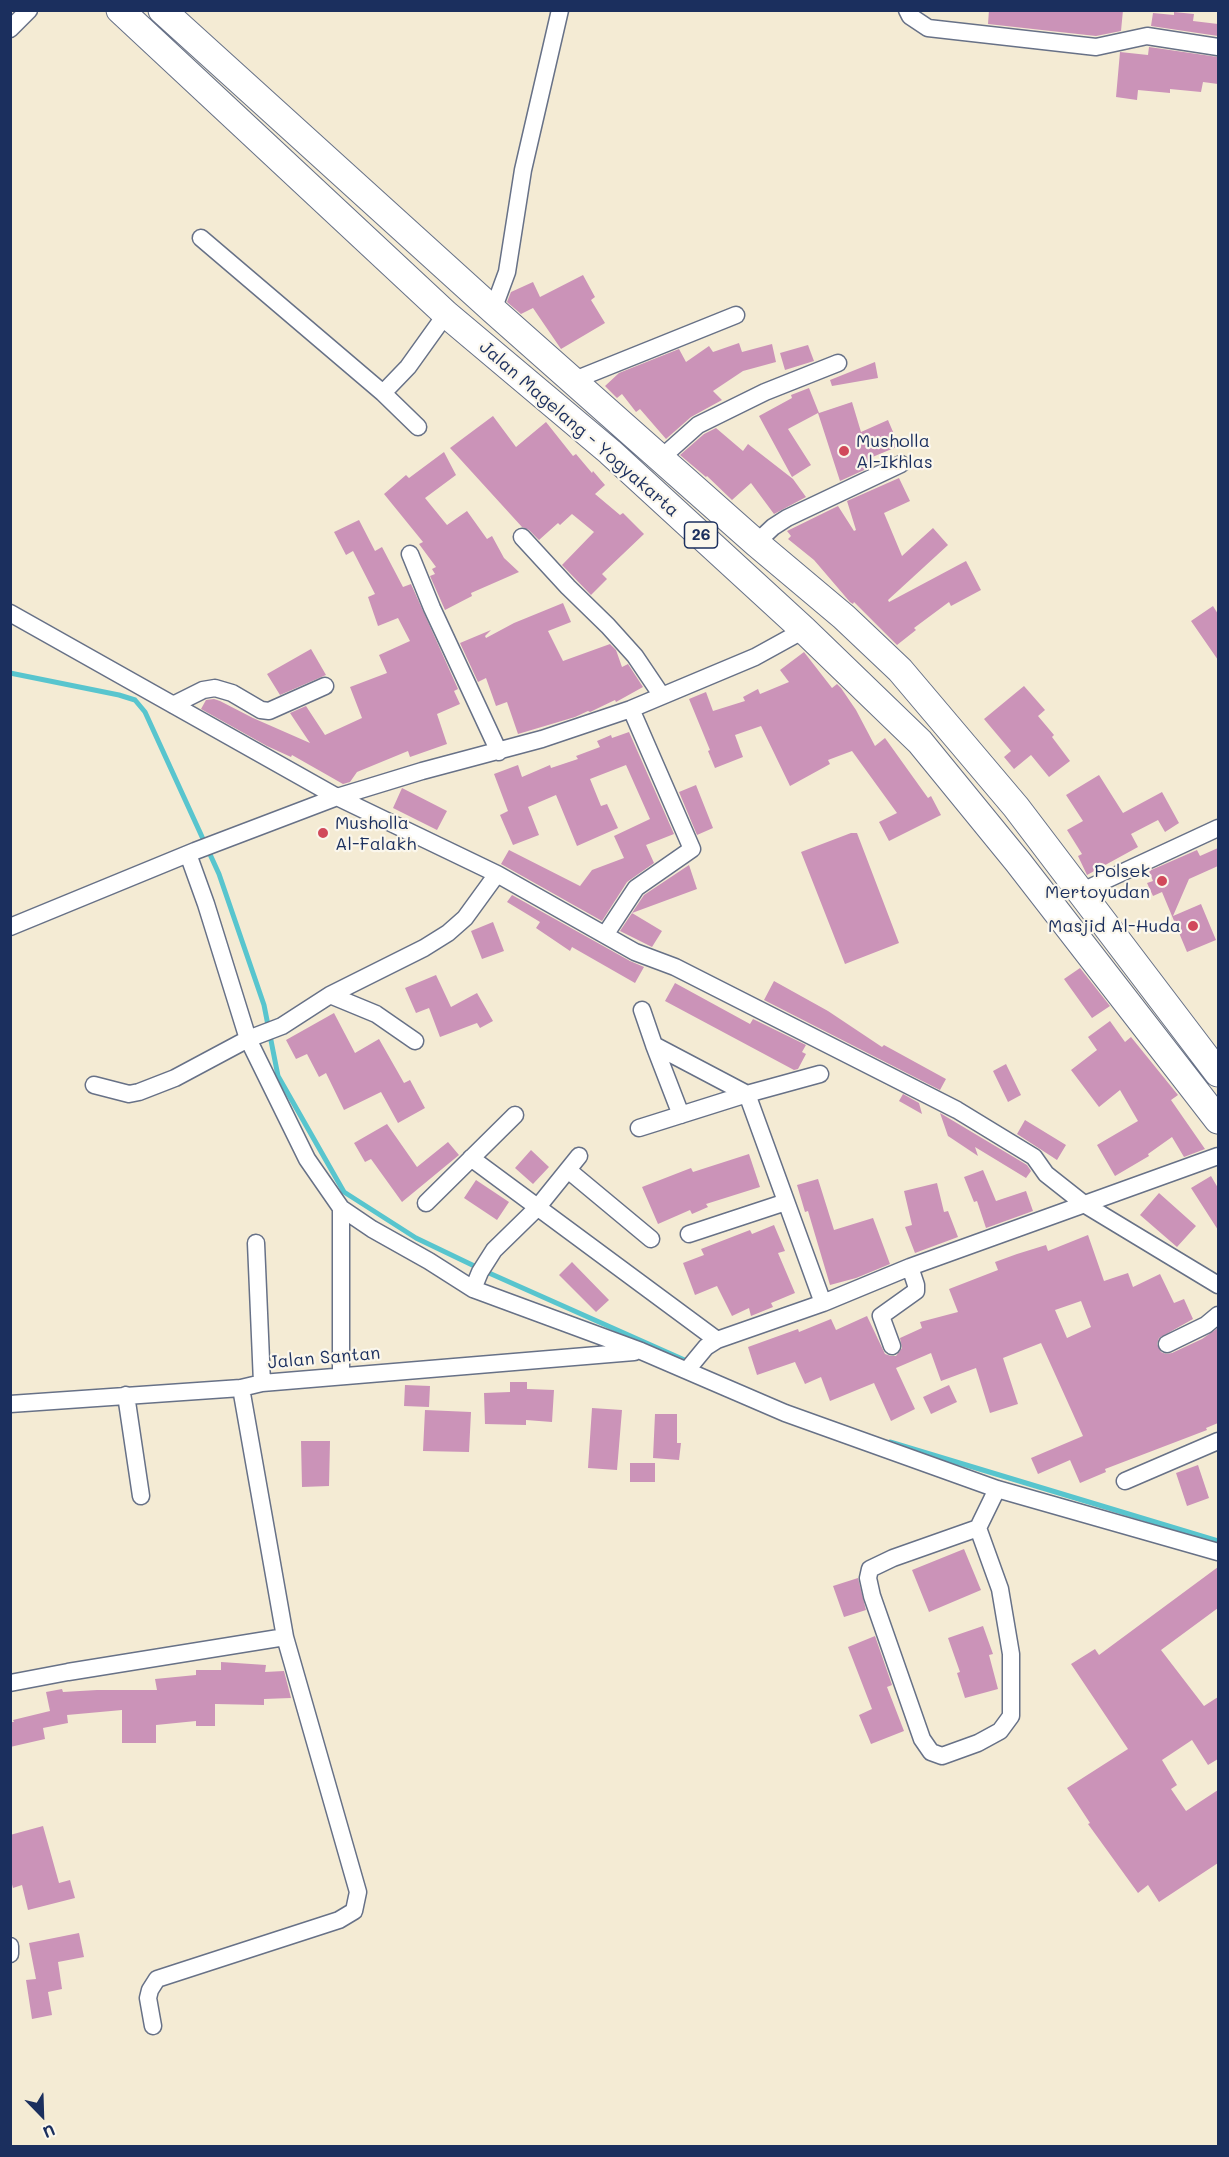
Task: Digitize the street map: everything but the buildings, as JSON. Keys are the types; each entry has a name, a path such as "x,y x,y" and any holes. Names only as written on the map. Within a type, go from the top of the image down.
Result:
{"highway":[{"name":"Jalan Magelang - Yogyakarta","path":"120,10 447,314 610,452 804,630 920,741 1218,1120"},
{"name":"Jalan Magelang - Yogyakarta","path":"162,10 572,381 844,617 900,670 1016,807 1137,965 1210,1047 1218,1073"},
{"path":"1108,979 1137,965"}],"street":[{"path":"10,29 29,10"},
{"path":"493,310 507,273 523,170 560,10"},
{"path":"907,10 910,16 928,28 1096,47 1147,36 1218,47"},
{"path":"201,238 383,393 418,427"},
{"path":"383,393 408,368 447,314"},
{"path":"572,381 736,315"},
{"path":"661,458 698,425 765,392 838,363"},
{"path":"756,543 773,527 788,518 901,464"},
{"path":"522,537 608,626 634,656 662,696"},
{"path":"410,554 432,608 499,752"},
{"path":"10,613 337,797 497,874 635,952 675,967 957,1110 1034,1157 1046,1174 1084,1204 1218,1285"},
{"path":"10,927 191,853 337,797 422,771 499,752 632,709 755,657 804,630"},
{"path":"173,705 203,690 215,688 232,693 261,710 268,711 325,686"},
{"path":"605,935 636,888 692,849 632,709"},
{"path":"1080,892 1218,828"},
{"path":"191,853 206,904 254,1037 307,1159 341,1208 473,1289 689,1367 785,1413 997,1489 1218,1552"},
{"path":"94,1085 129,1094 139,1092 175,1078 254,1037 282,1026 330,995 424,948 448,933 465,918 497,874"},
{"path":"330,995 376,1014 415,1041"},
{"path":"642,1010 681,1115"},
{"path":"654,1045 747,1094 823,1303"},
{"path":"639,1128 820,1074"},
{"path":"426,1203 514,1114"},
{"path":"473,1289 480,1272 494,1250 537,1208 579,1156"},
{"path":"689,1367 711,1343 1218,1156"},
{"path":"471,1158 711,1343"},
{"path":"568,1170 651,1239"},
{"path":"689,1234 786,1202"},
{"path":"341,1208 341,1376"},
{"path":"256,1243 262,1383"},
{"path":"892,1346 881,1316 916,1291 910,1268"},
{"path":"1167,1344 1201,1328 1218,1315"},
{"name":"Jalan Santan","path":"10,1404 241,1388 262,1383 641,1351"},
{"path":"153,2026 148,1998 157,1979 339,1920 354,1911 358,1892 285,1637 241,1388"},
{"path":"126,1395 141,1496"},
{"path":"1125,1481 1218,1441"},
{"path":"978,1528 1000,1589 1011,1654 1011,1716 1000,1731 978,1743 942,1756 931,1752 922,1739 868,1578 870,1569 893,1558 978,1528 997,1489"},
{"path":"10,1683 285,1637"},
{"path":"10,1946 10,1954"}],"waterway":[{"path":"10,673 119,695 135,700 145,712 219,874 264,1005 278,1076 344,1192 416,1238 689,1362"},
{"path":"890,1442 1218,1541"}],"place":[{"name":"Musholla Al-Ikhlas","path":"844,451"},
{"name":"Musholla Al-Falakh","path":"323,833"},
{"name":"Polsek Mertoyudan","path":"1162,881"},
{"name":"Masjid Al-Huda","path":"1193,926"}]}
